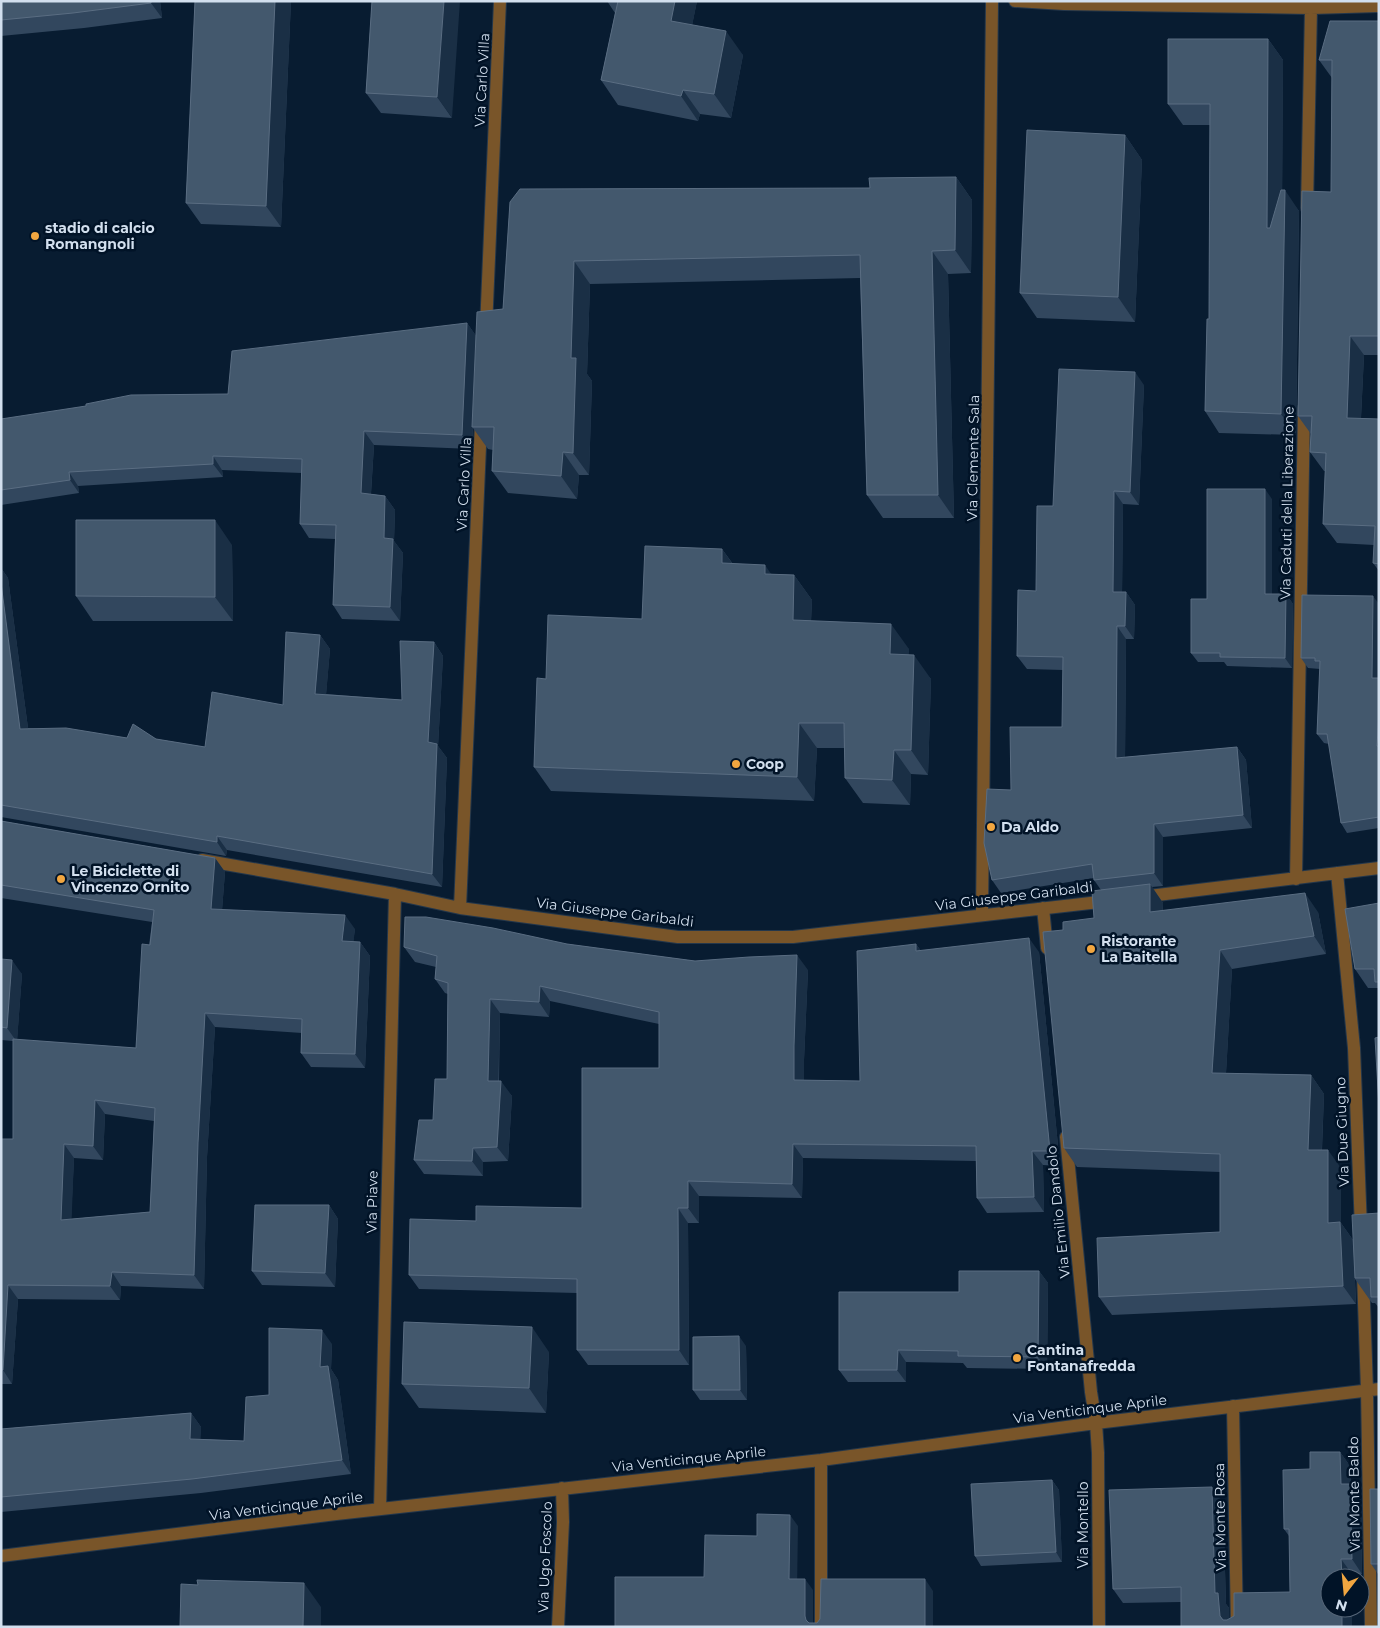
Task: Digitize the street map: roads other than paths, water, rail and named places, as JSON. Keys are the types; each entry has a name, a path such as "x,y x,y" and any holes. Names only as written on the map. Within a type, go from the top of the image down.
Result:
{"street":[{"name":"Via Carlo Villa","path":"485,340 500,1"},
{"name":"Via Clemente Sala","path":"982,915 992,1"},
{"path":"1015,1 1064,4 1311,8 1379,6"},
{"path":"1307,218 1311,8"},
{"name":"Via Caduti della Liberazione","path":"1296,879 1304,397"},
{"name":"Via Carlo Villa","path":"460,908 482,410"},
{"name":"Via Giuseppe Garibaldi","path":"186,857 395,894 460,908 678,937 793,937 1379,868"},
{"name":"Via Due Giugno","path":"1337,874 1354,1048 1362,1244"},
{"name":"Via Piave","path":"380,1509 395,894"},
{"path":"1043,908 1048,962"},
{"name":"Via Emilio Dandolo","path":"1065,1128 1091,1392 1096,1423"},
{"path":"1362,1263 1373,1390"},
{"name":"Via Venticinque Aprile","path":"1,1556 380,1509 822,1460 1096,1423 1373,1390"},
{"name":"Via Monte Baldo","path":"1371,1627 1373,1390"},
{"name":"Via Monte Rosa","path":"1233,1406 1237,1627"},
{"name":"Via Montello","path":"1096,1423 1099,1627"},
{"path":"821,1627 822,1460"},
{"name":"Via Ugo Foscolo","path":"558,1627 563,1522 562,1488"}],"place":[{"name":"stadio di calcio Romangnoli","path":"35,236"},
{"name":"Coop","path":"736,764"},
{"name":"Da Aldo","path":"991,827"},
{"name":"Le Biciclette di Vincenzo Ornito","path":"61,879"},
{"name":"Ristorante La Baitella","path":"1091,949"},
{"name":"Cantina Fontanafredda","path":"1017,1358"}]}
